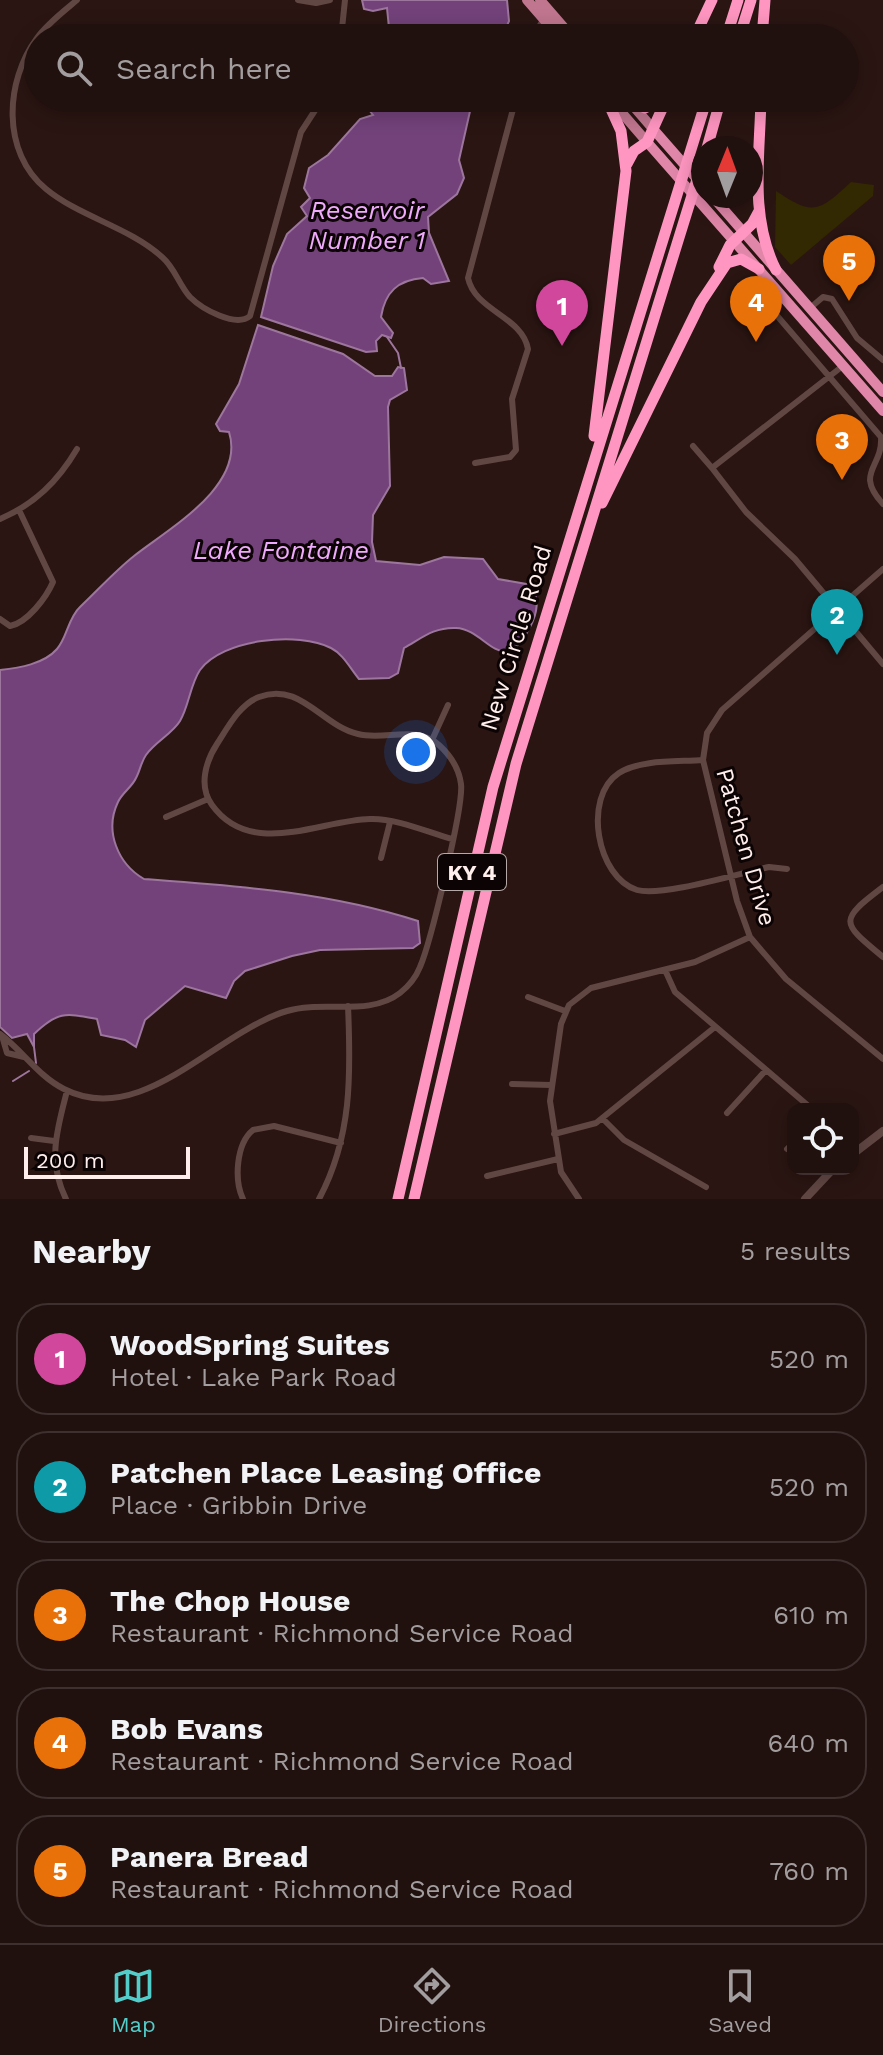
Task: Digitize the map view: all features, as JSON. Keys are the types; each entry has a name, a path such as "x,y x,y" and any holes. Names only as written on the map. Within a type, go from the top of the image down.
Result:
{"highway":[{"path":"701,24 712,0"},
{"path":"730,24 738,0"},
{"path":"743,24 751,0"},
{"path":"763,24 765,0"},
{"path":"566,549 599,412 626,167 621,131 614,112"},
{"path":"626,167 634,151 647,142 660,112"},
{"name":"New Circle Road","path":"398,1199 493,787 702,112"},
{"path":"710,136 717,112"},
{"path":"761,112 759,211 765,245 776,270"},
{"path":"654,130 691,172"},
{"path":"647,142 738,236 776,270 883,392"},
{"name":"New Circle Road","path":"414,1199 500,822 577,562 691,199"},
{"path":"720,208 759,269 883,411"},
{"path":"577,562 606,493 705,297 738,236 752,224 759,211"},
{"path":"705,297 729,261 745,259 759,269"}],"main road":[{"path":"527,0 557,24"},
{"path":"540,0 552,24"},
{"path":"620,112 647,142"},
{"path":"638,112 654,130"}],"street":[{"path":"50,24 77,0"},
{"path":"298,0 316,3 330,0"},
{"path":"342,24 345,0"},
{"path":"541,24 547,15"},
{"path":"24,62 12,116 20,154 47,190 157,253 190,297 228,318 244,321 250,316 301,132 314,112"},
{"path":"475,463 510,457 516,450 512,399 528,349 524,334 474,293 468,278 512,112"},
{"path":"778,291 767,304 881,437 882,448 871,471 870,484 883,504"},
{"path":"810,308 823,297 832,299 857,338 883,360"},
{"path":"712,468 853,358"},
{"path":"693,446 746,512 785,548 883,664"},
{"path":"0,519 19,510 56,480 77,449"},
{"path":"0,619 13,626 23,621 48,593 53,582 19,510"},
{"name":"Patchen Drive","path":"883,569 717,715 705,740 703,760 731,875 750,937 786,979 883,1059"},
{"path":"1,1035 67,1091 104,1098 134,1094 275,1015 304,1007 348,1006 389,999 400,993 416,975 424,957 452,839 461,783 452,761 432,740 410,734 357,734 333,724 296,697 267,694 245,706 210,755 205,772 208,799 233,824 260,831 300,833 367,819 452,839"},
{"path":"432,740 448,705"},
{"path":"703,760 640,765 618,773 601,791 597,824 612,869 632,888 654,891 769,867 787,869"},
{"path":"166,817 208,799"},
{"path":"381,858 390,822"},
{"path":"883,887 852,912 849,922 856,935 883,957"},
{"path":"579,1199 565,1183 554,1134 551,1085 565,1011 587,990 714,955 750,937"},
{"path":"665,970 675,992 805,1103"},
{"path":"528,997 565,1011"},
{"path":"319,1199 341,1143 351,1080 348,1006"},
{"path":"554,1134 589,1127 603,1119 636,1087 715,1027"},
{"path":"727,1113 766,1070"},
{"path":"512,1084 551,1085"},
{"path":"66,1199 54,1171 54,1141 67,1091"},
{"path":"603,1119 624,1140 706,1187"},
{"path":"243,1199 239,1186 241,1149 253,1130 274,1126 341,1143"},
{"path":"859,1146 883,1131"},
{"path":"31,1138 54,1141"},
{"path":"487,1176 558,1159"},
{"path":"805,1199 827,1175"}],"shaded area":[{"path":"851,182 874,185 873,196 791,265 775,247 776,191 799,204 815,207 831,200"}],"water":[{"path":"362,0 507,0 509,21 508,24 389,24 387,8 364,9"},
{"name":"Reservoir Number 1","path":"371,112 470,112 459,160 464,178 457,194 428,217 429,233 449,281 431,284 423,278 414,279 394,289 389,294 381,317 393,333 391,338 382,335 376,341 377,351 366,352 261,317 273,266 287,234 307,216 301,207 310,198 304,188 309,168 328,155 360,119 373,115"},
{"name":"Lake Fontaine","path":"258,325 343,354 375,376 392,376 398,367 404,368 407,390 390,400 388,407 390,486 373,515 372,542 376,561 420,565 444,557 483,559 498,579 532,585 537,601 535,616 520,643 511,650 494,648 467,630 448,628 435,631 404,648 398,673 389,678 359,679 331,648 300,640 281,639 243,645 211,659 197,676 180,721 146,755 134,781 118,802 112,824 113,835 127,865 144,879 282,892 384,911 418,921 420,943 413,948 320,950 292,956 245,971 234,981 226,998 185,986 145,1020 136,1047 125,1040 101,1035 97,1019 69,1015 49,1021 34,1034 34,1047 27,1034 12,1038 0,1027 0,670 31,664 52,654 80,607 127,562 201,504 215,488 226,470 231,452 229,432 220,431 216,424 239,384"}],"waterway":[{"path":"387,337 398,353 401,368"},
{"path":"34,1047 36,1063"},
{"path":"13,1081 29,1071"}],"place":[{"name":"Panera Bread","path":"849,301"},
{"name":"Bob Evans","path":"756,342"},
{"name":"WoodSpring Suites","path":"562,346"},
{"name":"The Chop House","path":"842,480"},
{"name":"Patchen Place Leasing Office","path":"837,655"}]}
